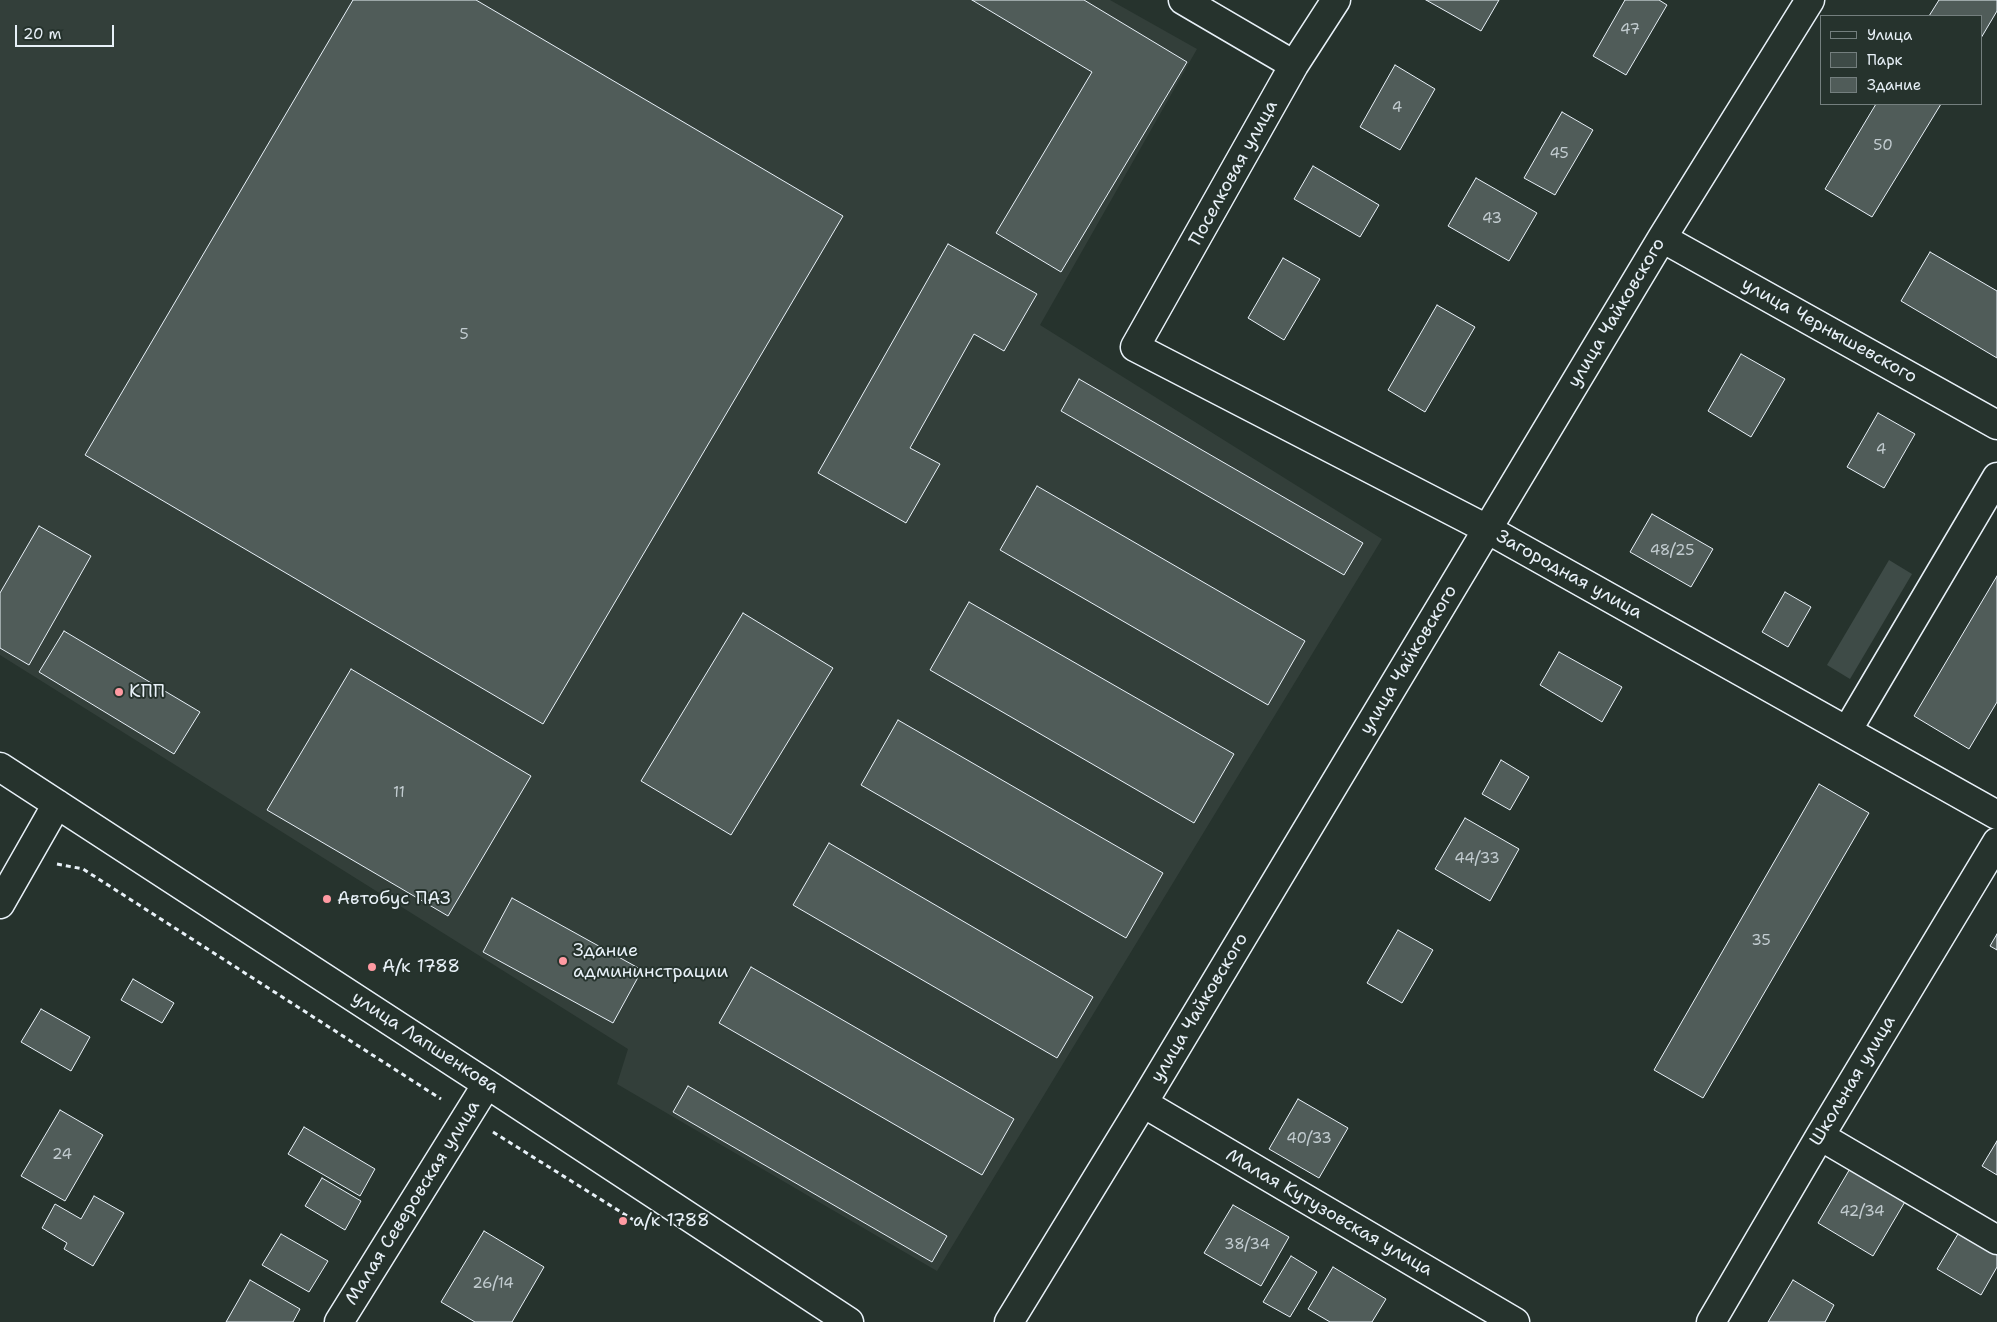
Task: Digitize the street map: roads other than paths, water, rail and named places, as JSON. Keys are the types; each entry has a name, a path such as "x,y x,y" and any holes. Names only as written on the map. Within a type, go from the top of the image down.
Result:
{"street":[{"path":"1183,0 1294,65"},
{"name":"Поселковая улица","path":"1135,347 1294,65 1336,0"},
{"name":"улица Чайковского","path":"1009,1322 1143,1103 1662,238 1810,0"},
{"name":"улица Чернышевского","path":"1662,238 1997,425"},
{"name":"Загородная улица","path":"1135,347 1487,529 1997,815"},
{"path":"1847,731 1997,477"},
{"name":"улица Лапшенкова","path":"0,767 848,1322"},
{"path":"0,904 57,804"},
{"name":"Школьная улица","path":"1711,1322 1820,1136 1997,842"},
{"name":"Малая Северовская улица","path":"339,1322 487,1084"},
{"name":"Малая Кутузовская улица","path":"1143,1103 1515,1322"},
{"path":"1820,1136 1997,1240"}],"place":[{"name":"КПП","path":"119,692"},
{"name":"Автобус ПАЗ","path":"327,899"},
{"name":"Здание админинстрации","path":"563,961"},
{"name":"А/к 1788","path":"372,967"},
{"name":"a/к 1788","path":"623,1221"}]}
